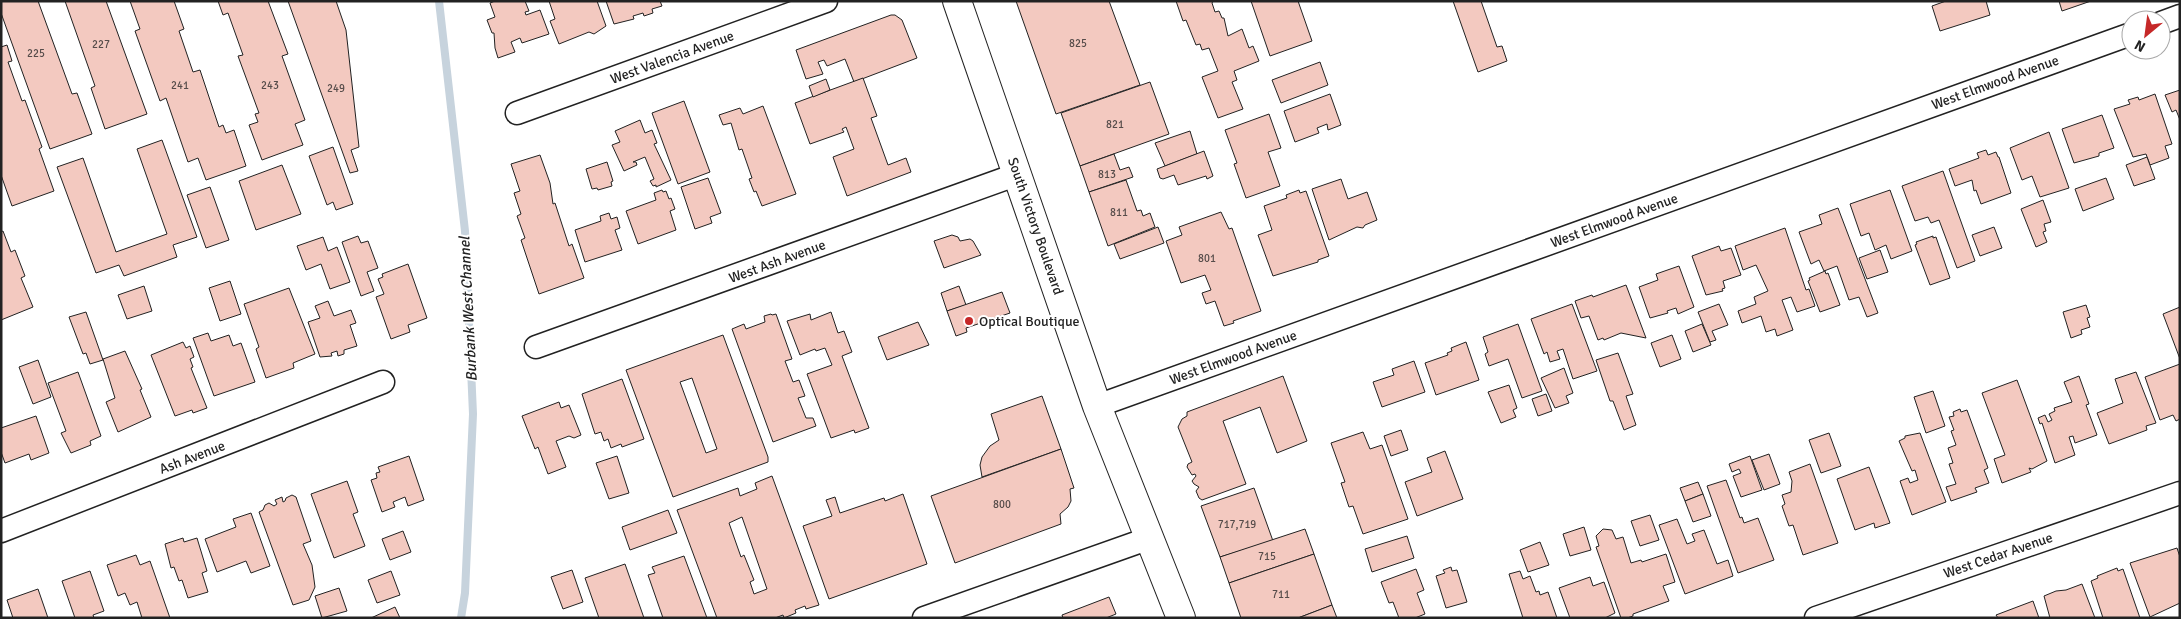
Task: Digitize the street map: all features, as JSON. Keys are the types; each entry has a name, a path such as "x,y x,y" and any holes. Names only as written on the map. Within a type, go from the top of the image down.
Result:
{"main road":[{"name":"South Victory Boulevard","path":"957,1 1097,406 1181,618"}],"street":[{"name":"West Valencia Avenue","path":"517,113 826,1"},
{"name":"West Elmwood Avenue","path":"1097,406 2121,38"},
{"name":"West Ash Avenue","path":"536,347 1018,174"},
{"name":"Ash Avenue","path":"1,531 383,382"},
{"name":"West Cedar Avenue","path":"1816,618 2180,493"},
{"path":"924,618 1150,538"}],"building":[{"path":"1,1 38,1 72,94 77,93 92,134 50,149 1,13"},
{"path":"65,1 106,1 147,114 105,129 91,88 95,86"},
{"path":"130,1 174,1 184,29 179,31 193,72 200,70 219,127 223,125 226,133 234,130 246,166 206,180 198,158 188,162 166,98 160,101 135,31 140,29"},
{"path":"218,1 268,1 288,54 282,56 305,120 295,124 303,145 262,160 249,125 258,122 255,114 259,113 238,56 243,55 228,13 223,15"},
{"path":"288,1 336,1 346,30 359,147 351,150 358,171 350,173"},
{"path":"495,1 525,1 529,11 525,12 526,15 540,10 549,34 522,43 520,38 511,42 515,52 498,58 494,33 492,33 487,20 495,17 490,3"},
{"path":"549,1 597,1 606,26 594,34 589,32 559,44 550,21 555,19"},
{"path":"606,1 660,1 662,6 652,9 653,13 644,16 643,13 633,16 634,19 614,24"},
{"path":"1016,1 1109,1 1140,85 1056,114"},
{"path":"1176,1 1213,1 1215,12 1219,11 1222,18 1224,18 1228,36 1242,29 1249,48 1253,46 1259,61 1234,71 1237,80 1232,82 1243,109 1218,118 1202,77 1218,71 1209,48 1202,50 1200,44 1196,45 1186,20 1183,21"},
{"path":"1251,1 1298,1 1312,41 1270,56"},
{"path":"1453,1 1481,1 1497,47 1502,46 1507,61 1478,72"},
{"path":"1946,1 1986,1 1990,15 1940,31 1932,6"},
{"path":"2059,1 2091,1 2062,11"},
{"path":"895,15 902,20 917,58 854,82 845,59 827,66 824,60 818,62 823,74 806,79 796,50"},
{"path":"7,45 12,61 8,62 22,101 25,100 42,147 39,149 54,191 12,206 1,175 1,47"},
{"path":"1320,62 1328,85 1281,103 1272,80"},
{"path":"863,78 877,116 871,118 888,165 906,158 911,172 847,196 833,157 854,149 846,127 842,129 844,132 810,144 795,103"},
{"path":"826,79 830,90 813,97 809,86"},
{"path":"1150,82 1169,134 1080,166 1061,113"},
{"path":"2180,90 2180,120 2176,110 2172,112 2165,95"},
{"path":"1330,94 1341,125 1328,130 1327,124 1317,128 1319,133 1295,142 1284,111"},
{"path":"2155,94 2172,144 2165,146 2169,158 2150,165 2146,154 2133,157 2114,109 2130,104 2128,100 2138,97 2139,100"},
{"path":"684,101 710,172 678,184 652,113"},
{"path":"763,106 796,194 762,206 749,179 752,178 742,149 739,150 731,123 723,125 719,115 740,108 743,114"},
{"path":"1269,114 1281,148 1268,152 1280,186 1246,198 1234,164 1237,163 1225,130"},
{"path":"2102,115 2114,148 2099,153 2099,156 2074,163 2062,129"},
{"path":"640,120 645,133 652,130 657,143 654,144 671,180 656,187 650,181 654,179 645,157 633,162 636,162 637,165 624,171 612,145 620,142 615,131"},
{"path":"1190,131 1197,154 1165,166 1155,143"},
{"path":"2049,132 2069,188 2040,197 2032,176 2022,180 2010,148"},
{"path":"162,140 197,237 173,245 177,257 124,276 119,265 96,273 57,167 83,158 116,252 167,234 137,149"},
{"path":"333,147 353,204 336,210 333,202 327,205 309,156"},
{"path":"1986,150 1988,155 1996,152 1999,157 2011,193 1981,204 1976,190 1974,191 1972,180 1955,186 1949,169 1979,158 1977,153"},
{"path":"1204,151 1213,176 1207,179 1206,176 1178,185 1174,175 1163,179 1160,178 1157,169"},
{"path":"1114,154 1120,170 1129,167 1133,177 1089,192 1080,166"},
{"path":"540,155 550,183 553,204 555,203 569,246 572,244 584,278 539,294 521,240 525,238 517,216 521,214 514,193 520,191 511,164"},
{"path":"2147,157 2155,179 2134,186 2126,165"},
{"path":"607,162 613,181 611,182 612,186 598,190 597,188 592,189 586,169"},
{"path":"282,165 301,214 256,230 239,181"},
{"path":"1943,171 1975,261 1957,268 1939,220 1931,223 1928,217 1915,221 1902,186"},
{"path":"708,178 721,213 710,217 712,223 695,229 681,187"},
{"path":"2106,178 2114,199 2083,211 2075,189"},
{"path":"1341,179 1348,199 1367,192 1377,220 1365,225 1363,228 1357,227 1329,240 1312,189"},
{"path":"1126,180 1137,211 1141,210 1143,216 1150,213 1155,227 1108,246 1089,192"},
{"path":"210,187 229,240 206,248 187,195"},
{"path":"662,190 663,192 666,191 669,199 671,198 675,209 670,211 676,230 638,244 626,211 656,200 654,193"},
{"path":"1299,190 1300,193 1306,191 1329,256 1318,260 1318,262 1273,276 1258,235 1272,230 1264,206 1287,198 1286,195"},
{"path":"1890,190 1912,251 1891,259 1886,245 1875,250 1869,233 1861,236 1850,204"},
{"path":"2043,200 2051,222 2044,224 2046,231 2043,232 2047,242 2036,247 2021,209"},
{"path":"1838,208 1878,313 1867,317 1859,297 1849,300 1837,266 1824,271 1819,260 1811,264 1799,232 1822,224 1819,215"},
{"path":"1221,212 1229,229 1232,228 1261,311 1224,326 1215,301 1206,304 1202,293 1211,290 1205,275 1181,283 1166,241 1182,235 1179,227"},
{"path":"609,213 611,219 617,217 620,228 615,230 622,250 585,262 575,230 601,221 600,216"},
{"path":"1158,227 1164,243 1120,259 1114,244"},
{"path":"1994,227 2002,248 1980,256 1972,235"},
{"path":"1785,228 1806,290 1809,289 1815,306 1797,312 1791,297 1782,300 1793,330 1777,336 1775,329 1766,332 1761,316 1742,323 1738,311 1756,304 1754,297 1768,291 1756,265 1743,270 1735,246"},
{"path":"3,231 11,252 15,250 25,276 21,278 33,307 1,320 1,232"},
{"path":"952,235 958,237 960,241 970,239 973,241 981,255 944,268 934,241"},
{"path":"358,236 361,243 368,241 378,268 367,272 374,291 361,296 342,242"},
{"path":"1933,236 1933,238 1936,237 1950,278 1930,285 1915,245 1917,244 1916,242"},
{"path":"323,237 328,251 337,247 350,282 330,289 321,264 306,270 297,246"},
{"path":"1719,246 1721,251 1731,248 1741,275 1723,281 1725,288 1722,289 1723,291 1706,295 1692,256"},
{"path":"1880,250 1888,272 1867,279 1859,258"},
{"path":"408,264 427,318 408,325 410,332 391,339 376,297 384,294 378,279 383,277 382,274"},
{"path":"1679,266 1694,307 1678,314 1676,308 1667,311 1668,313 1650,318 1639,287 1658,280 1656,274"},
{"path":"1825,271 1826,274 1828,273 1840,305 1820,312 1808,281 1810,280 1809,278"},
{"path":"230,281 241,314 220,321 209,288"},
{"path":"1626,285 1646,338 1621,333 1604,340 1603,338 1598,340 1589,316 1581,318 1575,301 1592,295 1593,297"},
{"path":"144,286 152,311 127,319 118,295"},
{"path":"959,286 966,305 947,311 941,293"},
{"path":"289,288 315,354 293,363 294,368 266,378 256,349 259,347 244,304"},
{"name":"Optical Boutique","path":"1002,292 1010,313 966,328 967,332 956,336 947,311"},
{"path":"328,301 334,316 351,310 356,323 350,325 357,346 344,350 344,354 338,356 337,351 331,353 332,356 320,357 308,322 320,318 315,306"},
{"path":"1572,304 1597,371 1573,379 1563,349 1557,351 1560,359 1550,362 1547,352 1544,354 1531,319"},
{"path":"1719,304 1728,325 1712,331 1716,340 1710,342 1698,312"},
{"path":"2086,305 2090,317 2087,318 2090,327 2081,330 2082,334 2071,338 2063,312"},
{"path":"2180,307 2180,359 2163,314"},
{"path":"86,312 103,360 90,364 86,353 83,354 69,317"},
{"path":"831,312 838,333 844,331 852,352 842,356 869,428 855,433 854,430 831,438 807,374 832,365 825,348 816,351 815,349 800,355 787,321 810,314 811,320"},
{"path":"776,314 792,359 785,361 793,382 799,380 805,396 798,398 806,418 813,418 816,426 773,442 732,329 744,324 746,329 765,322 764,316"},
{"path":"918,322 929,345 887,360 878,337"},
{"path":"1518,324 1542,391 1522,398 1508,359 1489,366 1485,354 1488,352 1483,337"},
{"path":"1702,324 1711,345 1693,352 1685,331"},
{"path":"208,333 211,341 229,335 233,346 241,343 255,382 214,396 193,338"},
{"path":"723,335 768,457 768,462 673,497 626,370","holes":["692,378 717,449 706,453 680,382"]},
{"path":"1672,335 1681,359 1660,367 1651,343"},
{"path":"183,342 186,348 190,346 194,357 190,359 193,367 191,368 207,408 193,413 192,410 175,416 151,355"},
{"path":"1466,342 1479,380 1436,395 1425,363 1448,355 1447,353 1452,351 1451,348"},
{"path":"125,351 142,389 140,390 151,417 118,432 106,402 115,398 103,359"},
{"path":"1618,353 1633,394 1626,396 1636,425 1624,430 1613,401 1610,401 1596,360"},
{"path":"38,360 51,397 33,404 19,367"},
{"path":"1414,361 1425,392 1382,407 1373,382 1394,375 1392,369"},
{"path":"2180,364 2180,419 2176,421 2173,415 2160,420 2145,377"},
{"path":"1564,368 1573,393 1566,396 1569,403 1555,408 1541,378"},
{"path":"78,372 101,436 90,441 91,445 71,453 61,433 66,431 48,383"},
{"path":"2136,372 2156,423 2146,426 2147,430 2109,444 2097,413 2123,403 2115,379"},
{"path":"1283,376 1307,441 1277,453 1260,407 1223,421 1246,484 1202,500 1199,498 1196,491 1199,487 1192,481 1196,476 1195,474 1192,475 1187,467 1192,462 1178,427 1182,419 1187,416 1187,412"},
{"path":"2079,376 2089,404 2086,405 2097,435 2075,443 2073,436 2069,437 2075,455 2055,463 2042,423 2040,424 2038,418 2045,415 2048,422 2052,420 2049,414 2055,411 2054,408 2072,402 2064,382"},
{"path":"622,379 644,439 622,447 621,444 611,448 608,439 604,441 601,432 595,434 582,394"},
{"path":"2017,380 2047,461 2032,469 2029,468 2031,472 2002,483 1994,459 2005,455 1982,393"},
{"path":"1509,385 1517,408 1513,410 1516,417 1501,423 1488,392"},
{"path":"1933,391 1945,426 1926,433 1914,397"},
{"path":"1546,394 1552,411 1538,416 1532,399"},
{"path":"1042,396 1061,449 982,477 980,465 982,457 990,446 999,440 991,414"},
{"path":"559,402 561,408 569,405 581,435 574,438 569,436 556,441 566,467 548,474 538,447 535,449 522,416"},
{"path":"1960,409 1961,412 1967,410 1988,468 1984,470 1989,483 1975,488 1977,492 1951,501 1946,487 1956,484 1949,464 1953,463 1948,448 1956,445 1951,431 1954,430 1949,417 1954,416 1953,412"},
{"path":"36,416 49,453 31,460 29,454 5,463 1,452 1,428"},
{"path":"1401,430 1408,450 1391,456 1384,436"},
{"path":"1363,432 1370,449 1382,445 1408,519 1363,534 1353,506 1349,507 1341,483 1345,482 1331,443"},
{"path":"1829,433 1841,466 1821,473 1809,440"},
{"path":"1920,433 1946,502 1912,515 1900,481 1908,478 1910,483 1918,480 1915,470 1912,471 1899,441 1905,438 1905,436"},
{"path":"1061,449 1074,488 1070,489 1071,501 1068,507 1060,514 1061,524 955,563 931,496"},
{"path":"1445,451 1463,499 1417,516 1405,482 1432,472 1427,458"},
{"path":"1769,454 1780,484 1764,490 1752,460"},
{"path":"409,456 424,500 408,506 405,497 393,502 395,507 382,512 371,480 377,478 376,473 380,472 378,467"},
{"path":"617,456 629,493 609,499 596,463"},
{"path":"1750,456 1762,490 1741,497 1733,476 1741,473 1739,469 1732,472 1729,464"},
{"path":"1810,464 1838,543 1803,555 1793,525 1789,526 1782,506 1785,504 1782,495 1791,492 1792,481 1789,472"},
{"path":"1869,467 1890,523 1875,528 1874,523 1855,530 1837,479"},
{"path":"772,476 819,605 806,609 805,606 795,610 796,613 784,618 783,615 775,618 717,618 677,510 738,488 740,496 757,489 755,483","holes":["742,517 767,589 754,594 750,582 754,580 744,555 741,557 729,523"]},
{"path":"1726,480 1740,518 1742,517 1744,523 1758,518 1774,560 1738,573 1707,486"},
{"path":"347,481 358,512 353,514 365,546 334,558 311,494"},
{"path":"1698,482 1703,494 1685,501 1680,488"},
{"path":"1254,488 1273,541 1220,557 1201,506"},
{"path":"903,494 927,564 829,599 803,526 832,516 826,500 835,497 840,513 884,498 885,501"},
{"path":"1703,494 1711,516 1693,522 1685,501"},
{"path":"292,495 296,497 311,541 303,544 312,565 315,587 309,600 293,605 259,512 263,510 265,505 269,503 274,506 277,504 275,500 282,497 283,502"},
{"path":"668,510 677,533 630,550 622,527"},
{"path":"251,513 270,566 251,573 246,561 217,572 205,539 236,527 233,519"},
{"path":"1650,515 1659,540 1640,546 1631,521"},
{"path":"1677,519 1687,544 1695,541 1692,534 1704,530 1717,564 1728,560 1733,576 1685,594 1659,525"},
{"path":"1584,527 1591,550 1570,556 1563,534"},
{"path":"1305,529 1314,554 1229,583 1220,557"},
{"path":"1603,529 1612,530 1616,539 1623,537 1631,563 1641,560 1642,562 1666,554 1675,582 1663,586 1669,601 1633,614 1633,616 1621,618 1596,547 1599,546 1596,536"},
{"path":"403,531 411,552 390,560 382,539"},
{"path":"1407,536 1414,558 1372,572 1365,549"},
{"path":"183,538 184,542 197,538 207,571 202,573 208,592 188,598 182,580 179,581 174,567 171,568 165,544"},
{"path":"1540,542 1549,565 1528,572 1520,550"},
{"path":"2177,548 2180,557 2180,603 2150,617 2130,563"},
{"path":"1314,554 1332,605 1298,618 1241,618 1229,583"},
{"path":"136,555 140,565 150,561 170,618 142,618 137,602 130,605 125,593 118,596 107,565"},
{"path":"684,556 707,618 663,618 648,575 655,573 652,567"},
{"path":"625,564 644,618 599,618 585,578"},
{"path":"1451,567 1452,571 1457,570 1467,602 1446,608 1436,576 1445,573 1443,570"},
{"path":"2117,568 2118,571 2123,569 2140,618 2103,618 2091,581 2098,578 2097,576"},
{"path":"1416,569 1424,590 1417,593 1425,614 1415,618 1399,618 1393,602 1389,603 1381,582"},
{"path":"572,570 583,602 563,609 551,577"},
{"path":"90,571 104,611 93,615 94,618 75,618 62,581"},
{"path":"391,571 400,595 377,603 368,580"},
{"path":"1520,571 1523,579 1530,576 1536,592 1539,591 1540,595 1548,592 1557,618 1523,618 1509,574"},
{"path":"1590,577 1593,586 1604,582 1615,613 1605,618 1570,618 1559,588"},
{"path":"2082,584 2095,618 2050,618 2044,596"},
{"path":"339,588 347,611 322,618 315,596"},
{"path":"38,589 48,618 13,618 7,600"},
{"path":"1109,597 1116,614 1106,618 1063,618 1062,615"},
{"path":"2033,601 2039,618 1998,618 1996,615"},
{"path":"1332,605 1337,618 1298,618"},
{"path":"395,607 400,618 371,618"}],"waterway":[{"name":"Burbank West Channel","path":"439,1 465,231 473,414 465,593 461,618"}],"place":[{"name":"Optical Boutique","path":"969,321"}]}
